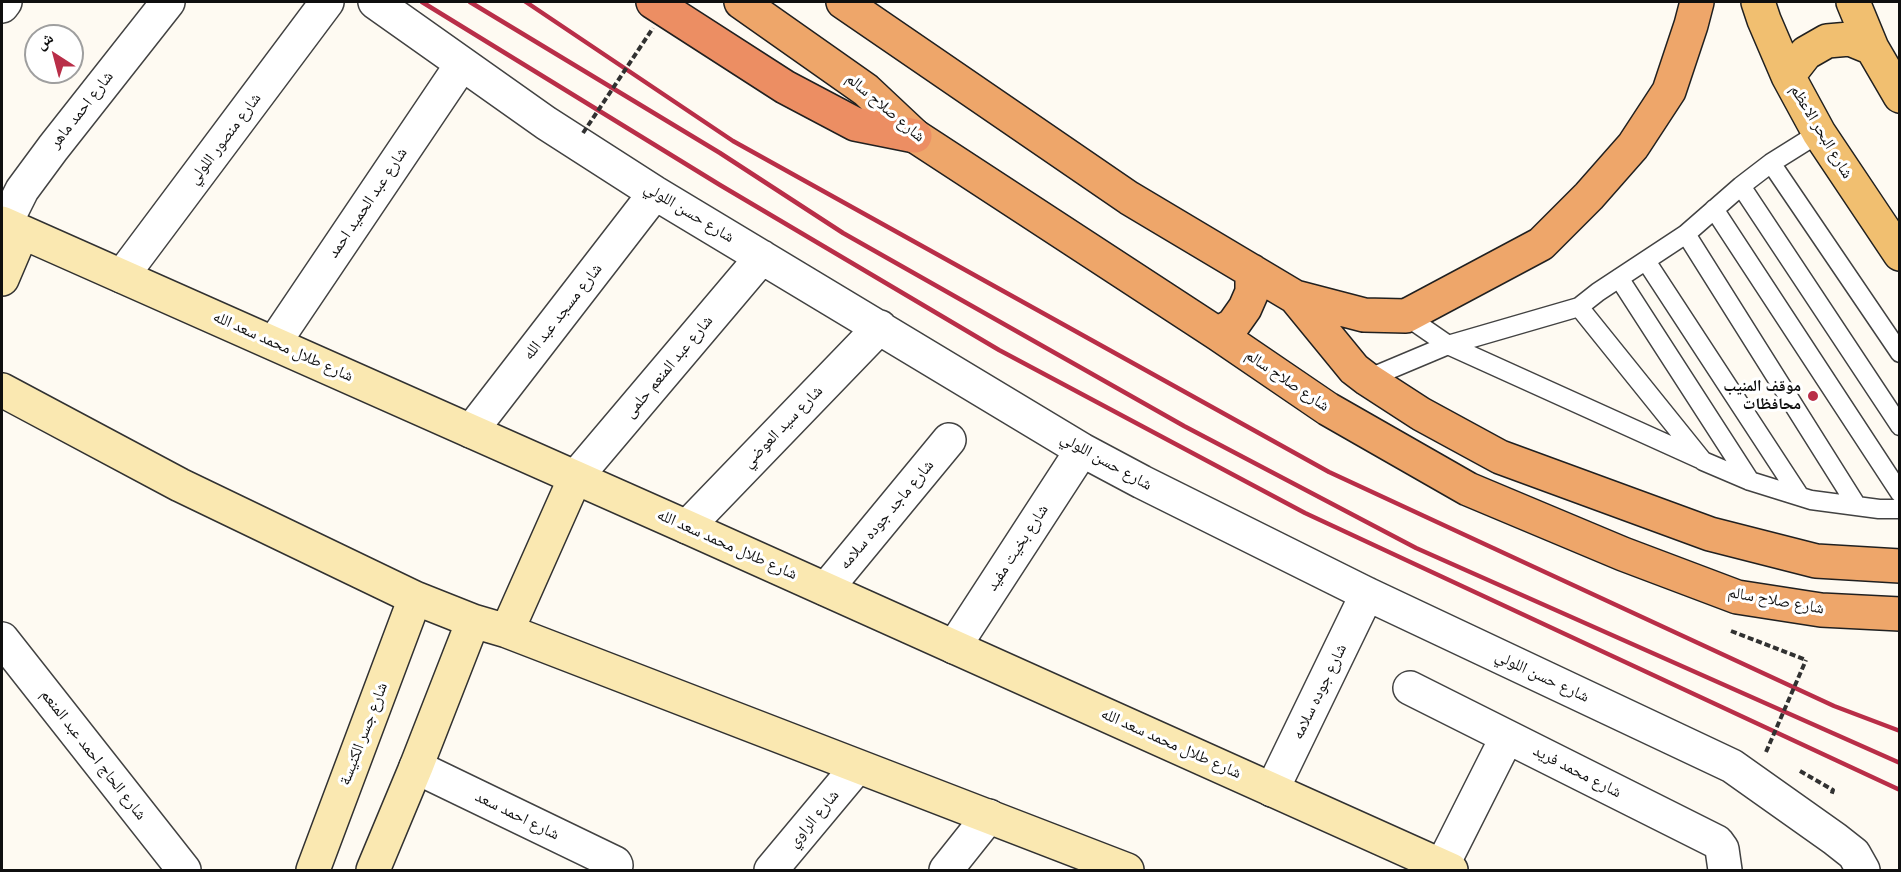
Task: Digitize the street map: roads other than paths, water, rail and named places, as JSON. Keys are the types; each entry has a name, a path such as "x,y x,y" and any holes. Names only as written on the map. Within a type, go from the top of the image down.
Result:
{"highway":[{"name":"شارع صلاح سالم","path":"741,2 866,90 915,136 1218,334 1328,410 1468,489 1623,554 1737,597 1821,610 1899,614"},
{"path":"843,2 1128,198 1295,297 1364,315 1406,315 1541,244 1589,196 1633,146 1669,91 1692,25 1696,2"},
{"path":"653,15 855,124 915,136"},
{"path":"1218,334 1233,325 1245,308 1252,292 1252,272"},
{"path":"1295,297 1354,369 1421,414 1500,457 1710,534 1816,561 1899,566"}],"main road":[{"name":"شارع البحر الاعظم","path":"1758,2 1788,76 1819,133 1899,254"},
{"path":"1852,2 1872,48 1899,96"},
{"path":"1788,76 1806,53 1827,41 1850,39 1872,48"},
{"name":"شارع طلال محمد سعد الله","path":"10,226 1447,868"},
{"path":"2,279 10,226"},
{"path":"2,390 180,485 415,598 473,621 507,631 1127,870"},
{"path":"507,631 575,478"},
{"name":"شارع جسر الكنيسة","path":"313,870 415,598"},
{"path":"373,870 473,621"}],"street":[{"path":"2,6 5,2"},
{"name":"شارع احمد ماهر","path":"10,226 22,190 168,2"},
{"name":"شارع منصور اللولي","path":"122,276 327,2"},
{"name":"شارع حسن اللولي","path":"375,2 546,123 655,193 1082,450 1367,594 1732,766 1854,854 1863,870"},
{"name":"شارع عبد الحميد احمد","path":"274,343 462,64"},
{"name":"شارع مسجد عبد الله","path":"471,431 655,193"},
{"name":"شارع عبد المنعم حلمى","path":"575,478 762,257"},
{"name":"شارع سيد العوضي","path":"687,527 880,327"},
{"name":"شارع ماجد جوده سلامه","path":"826,589 949,440"},
{"name":"شارع بخيت مفيد","path":"954,647 1082,450"},
{"name":"شارع جوده سلامه","path":"1272,790 1367,594"},
{"name":"شارع الحاج احمد عبد المنعم","path":"2,639 184,870"},
{"name":"شارع محمد فريد","path":"1410,688 1717,842 1722,849 1725,870"},
{"path":"1447,868 1507,737"},
{"name":"شارع احمد سعد","path":"416,767 614,868"},
{"name":"شارع الراوي","path":"771,870 857,767"},
{"path":"946,870 989,816"}],"lane":[{"path":"1367,379 1448,345 1579,307 1686,234 1771,163 1819,133"},
{"path":"1771,163 1899,353"},
{"path":"1741,186 1899,426"},
{"path":"1714,209 1899,494"},
{"path":"1686,234 1857,506"},
{"path":"1646,261 1799,495"},
{"path":"1619,278 1750,481"},
{"path":"1579,307 1703,460"},
{"path":"1406,315 1448,345 1750,481 1811,500 1899,509"}],"railway":[{"path":"422,2 720,185 999,350 1305,513 1900,790"},
{"path":"470,2 720,153 843,233 1184,426 1416,548 1900,763"},
{"path":"526,2 733,141 1329,472 1834,706 1900,731"}],"place":[{"name":"موقف المنيب محافظات","path":"1813,396"}]}
